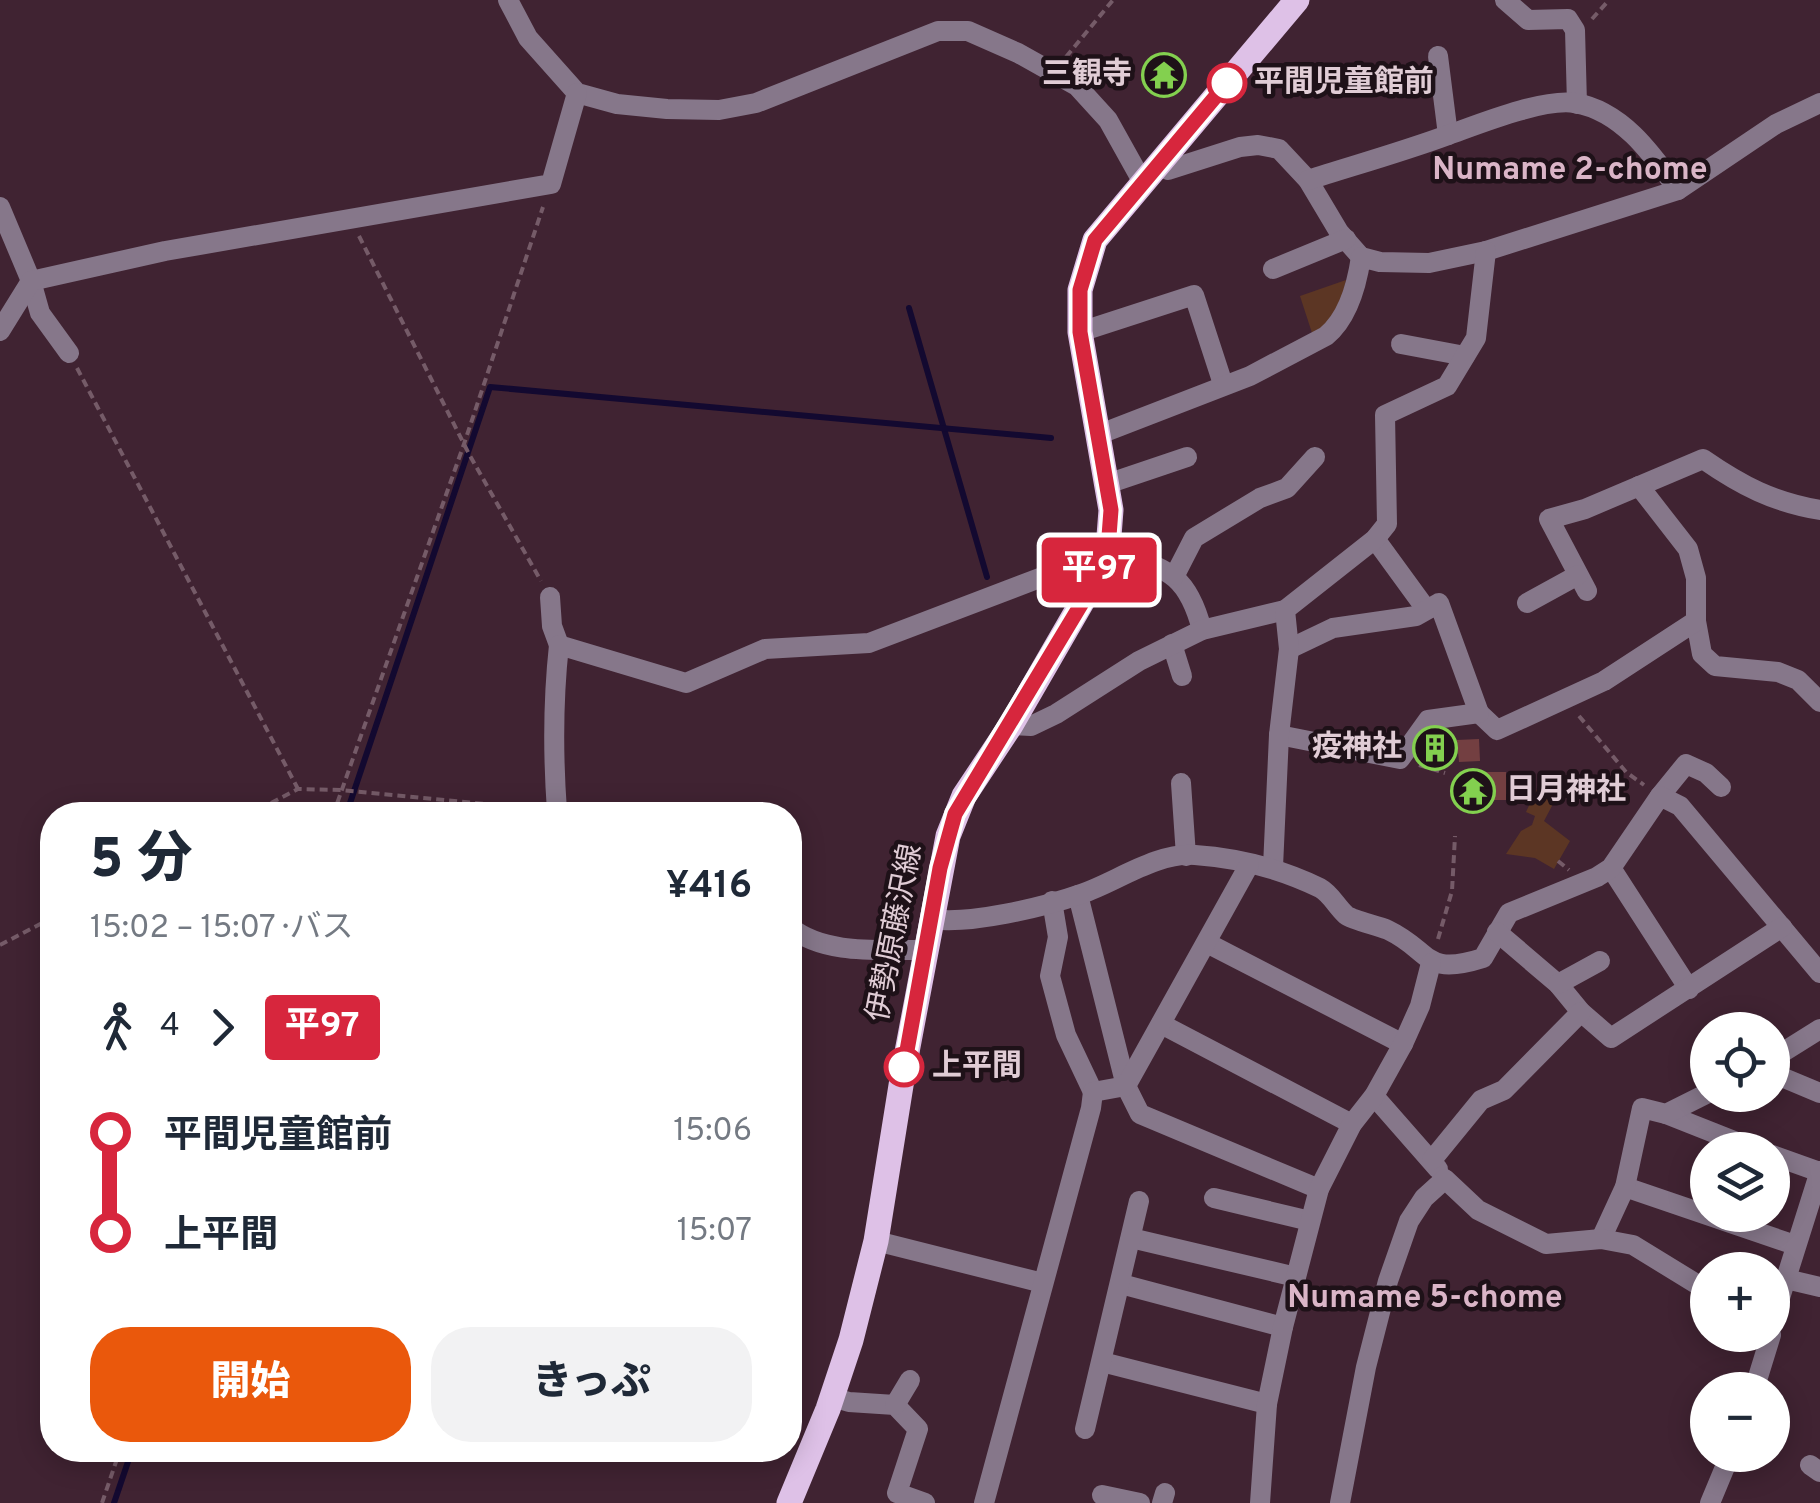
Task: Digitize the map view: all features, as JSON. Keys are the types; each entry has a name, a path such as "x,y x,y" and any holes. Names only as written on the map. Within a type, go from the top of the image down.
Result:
{"main road":[{"name":"伊勢原藤沢線","path":"789,1503 851,1340 876,1240 940,868 955,814 1094,583 1108,549 1111,510 1080,332 1080,290 1095,240 1298,0"}],"street":[{"path":"508,0 528,38 577,93 617,104 719,110 756,102 938,31 968,31 1077,86 1150,173 1240,147 1280,149 1308,180 1346,240 1361,256 1380,262 1428,263 1486,251 1678,190 1776,124 1820,103"},
{"path":"1505,0 1528,20 1568,20 1575,30 1577,104"},
{"path":"1438,56 1448,135"},
{"path":"0,331 31,280 165,251 551,184 577,93"},
{"path":"1308,180 1478,123 1558,102 1607,115 1645,144 1678,190"},
{"path":"0,207 31,280 40,313 69,353"},
{"path":"1272,269 1346,240"},
{"path":"1011,725 1031,726 1056,714 1202,630 1285,610 1375,539 1386,524 1386,415 1447,386 1476,338 1486,251"},
{"path":"1100,434 1250,376 1337,328 1357,281 1361,256"},
{"path":"1080,332 1194,296 1223,384"},
{"path":"1400,344 1465,356"},
{"path":"1107,484 1188,457"},
{"path":"1176,576 1194,538 1260,498 1287,488 1305,459"},
{"path":"1527,603 1583,583 1549,519 1585,509 1703,459 1738,483 1782,504 1820,510"},
{"path":"1639,486 1688,549 1696,578 1696,621 1702,654 1716,666 1778,672 1798,680 1820,702"},
{"path":"1375,539 1426,609"},
{"path":"1108,549 1176,576 1196,606 1202,630"},
{"path":"559,645 686,683 765,648 869,643 1058,571 1094,583"},
{"path":"550,596 552,626 559,645 555,685 561,802"},
{"path":"1273,867 1279,735 1277,670 1289,649 1333,628 1416,616 1439,603 1479,713 1497,730 1604,681 1696,621"},
{"path":"1285,610 1289,649"},
{"path":"1172,644 1182,676"},
{"path":"1279,735 1400,759 1428,720 1479,713"},
{"path":"932,919 994,916 1078,895 1168,858 1186,856 1273,867 1325,891 1349,918 1368,921 1394,933 1431,962 1462,964 1483,958 1510,913 1612,868 1686,764 1706,773 1721,786"},
{"path":"1182,783 1186,856"},
{"path":"1660,796 1680,806 1820,973"},
{"path":"1126,1086 1249,864"},
{"path":"1612,868 1689,989"},
{"path":"1078,895 1126,1086 1140,1114 1319,1188"},
{"path":"984,1503 1093,1092 1066,1035 1050,976 1058,938 1052,901"},
{"path":"1497,932 1558,984 1581,1012 1612,1038 1782,928"},
{"path":"802,936 830,945 926,950"},
{"path":"1206,944 1402,1044"},
{"path":"1558,984 1600,961"},
{"path":"1260,1503 1267,1404 1319,1188 1352,1124 1374,1096 1402,1044 1420,1006 1431,962"},
{"path":"1432,1160 1481,1100 1518,1085 1567,1034 1581,1012"},
{"path":"1161,1024 1352,1124"},
{"path":"1790,1048 1820,1029"},
{"path":"1790,1080 1820,1093"},
{"path":"1093,1092 1126,1086"},
{"path":"1374,1096 1445,1180 1478,1210 1546,1244 1600,1239 1633,1245 1690,1280"},
{"path":"1666,1114 1690,1102"},
{"path":"1600,1239 1625,1188 1642,1108 1712,1132"},
{"path":"1790,1161 1820,1172 1790,1264"},
{"path":"1340,1503 1366,1367 1388,1281 1409,1221 1424,1198 1445,1180"},
{"path":"1625,1188 1795,1245"},
{"path":"1214,1198 1310,1221"},
{"path":"1085,1429 1139,1201"},
{"path":"1131,1238 1296,1277"},
{"path":"876,1240 1043,1282"},
{"path":"1790,1280 1820,1288"},
{"path":"1121,1284 1283,1327"},
{"path":"1102,1362 1267,1404"},
{"path":"895,1405 910,1380"},
{"path":"832,1397 895,1405 918,1429 894,1498 925,1503"},
{"path":"1710,1503 1723,1472"},
{"path":"1102,1495 1140,1503"}],"path":[{"path":"1053,72 1113,0"},
{"path":"1601,10 1608,0"},
{"path":"337,802 551,184"},
{"path":"350,218 464,444 550,596"},
{"path":"69,353 298,789"},
{"path":"1565,701 1626,772"},
{"path":"1422,766 1446,773"},
{"path":"273,802 298,789 456,802"},
{"path":"1431,962 1452,891 1455,836"},
{"path":"0,945 40,924"},
{"path":"102,1503 116,1462"}],"shaded area":[{"path":"1346,280 1334,328 1313,336 1300,296"},
{"path":"1545,772 1563,785 1544,821 1570,841 1554,869 1535,858 1506,854 1521,831 1532,825 1535,816 1526,812"}],"building":[{"path":"1479,739 1480,761 1459,762 1457,740"},
{"path":"1481,772 1528,777 1528,794 1506,794 1506,800 1486,800 1486,794 1481,795"}],"waterway":[{"path":"909,308 987,577"},
{"path":"350,802 490,387 1051,438"},
{"path":"114,1503 128,1462"}],"bus line":[{"name":"平97","path":"904,1067 940,868 955,814 1094,583 1108,549 1111,510 1080,332 1080,290 1095,240 1227,83"}],"place":[{"name":"三観寺","path":"1164,75"},
{"name":"平間児童館前","path":"1227,83"},
{"name":"疫神社","path":"1435,748"},
{"name":"日月神社","path":"1473,791"},
{"name":"上平間","path":"904,1067"}],"district":[{"name":"Numame 2-chome","path":"1570,171"},
{"name":"Numame 5-chome","path":"1425,1299"}]}
